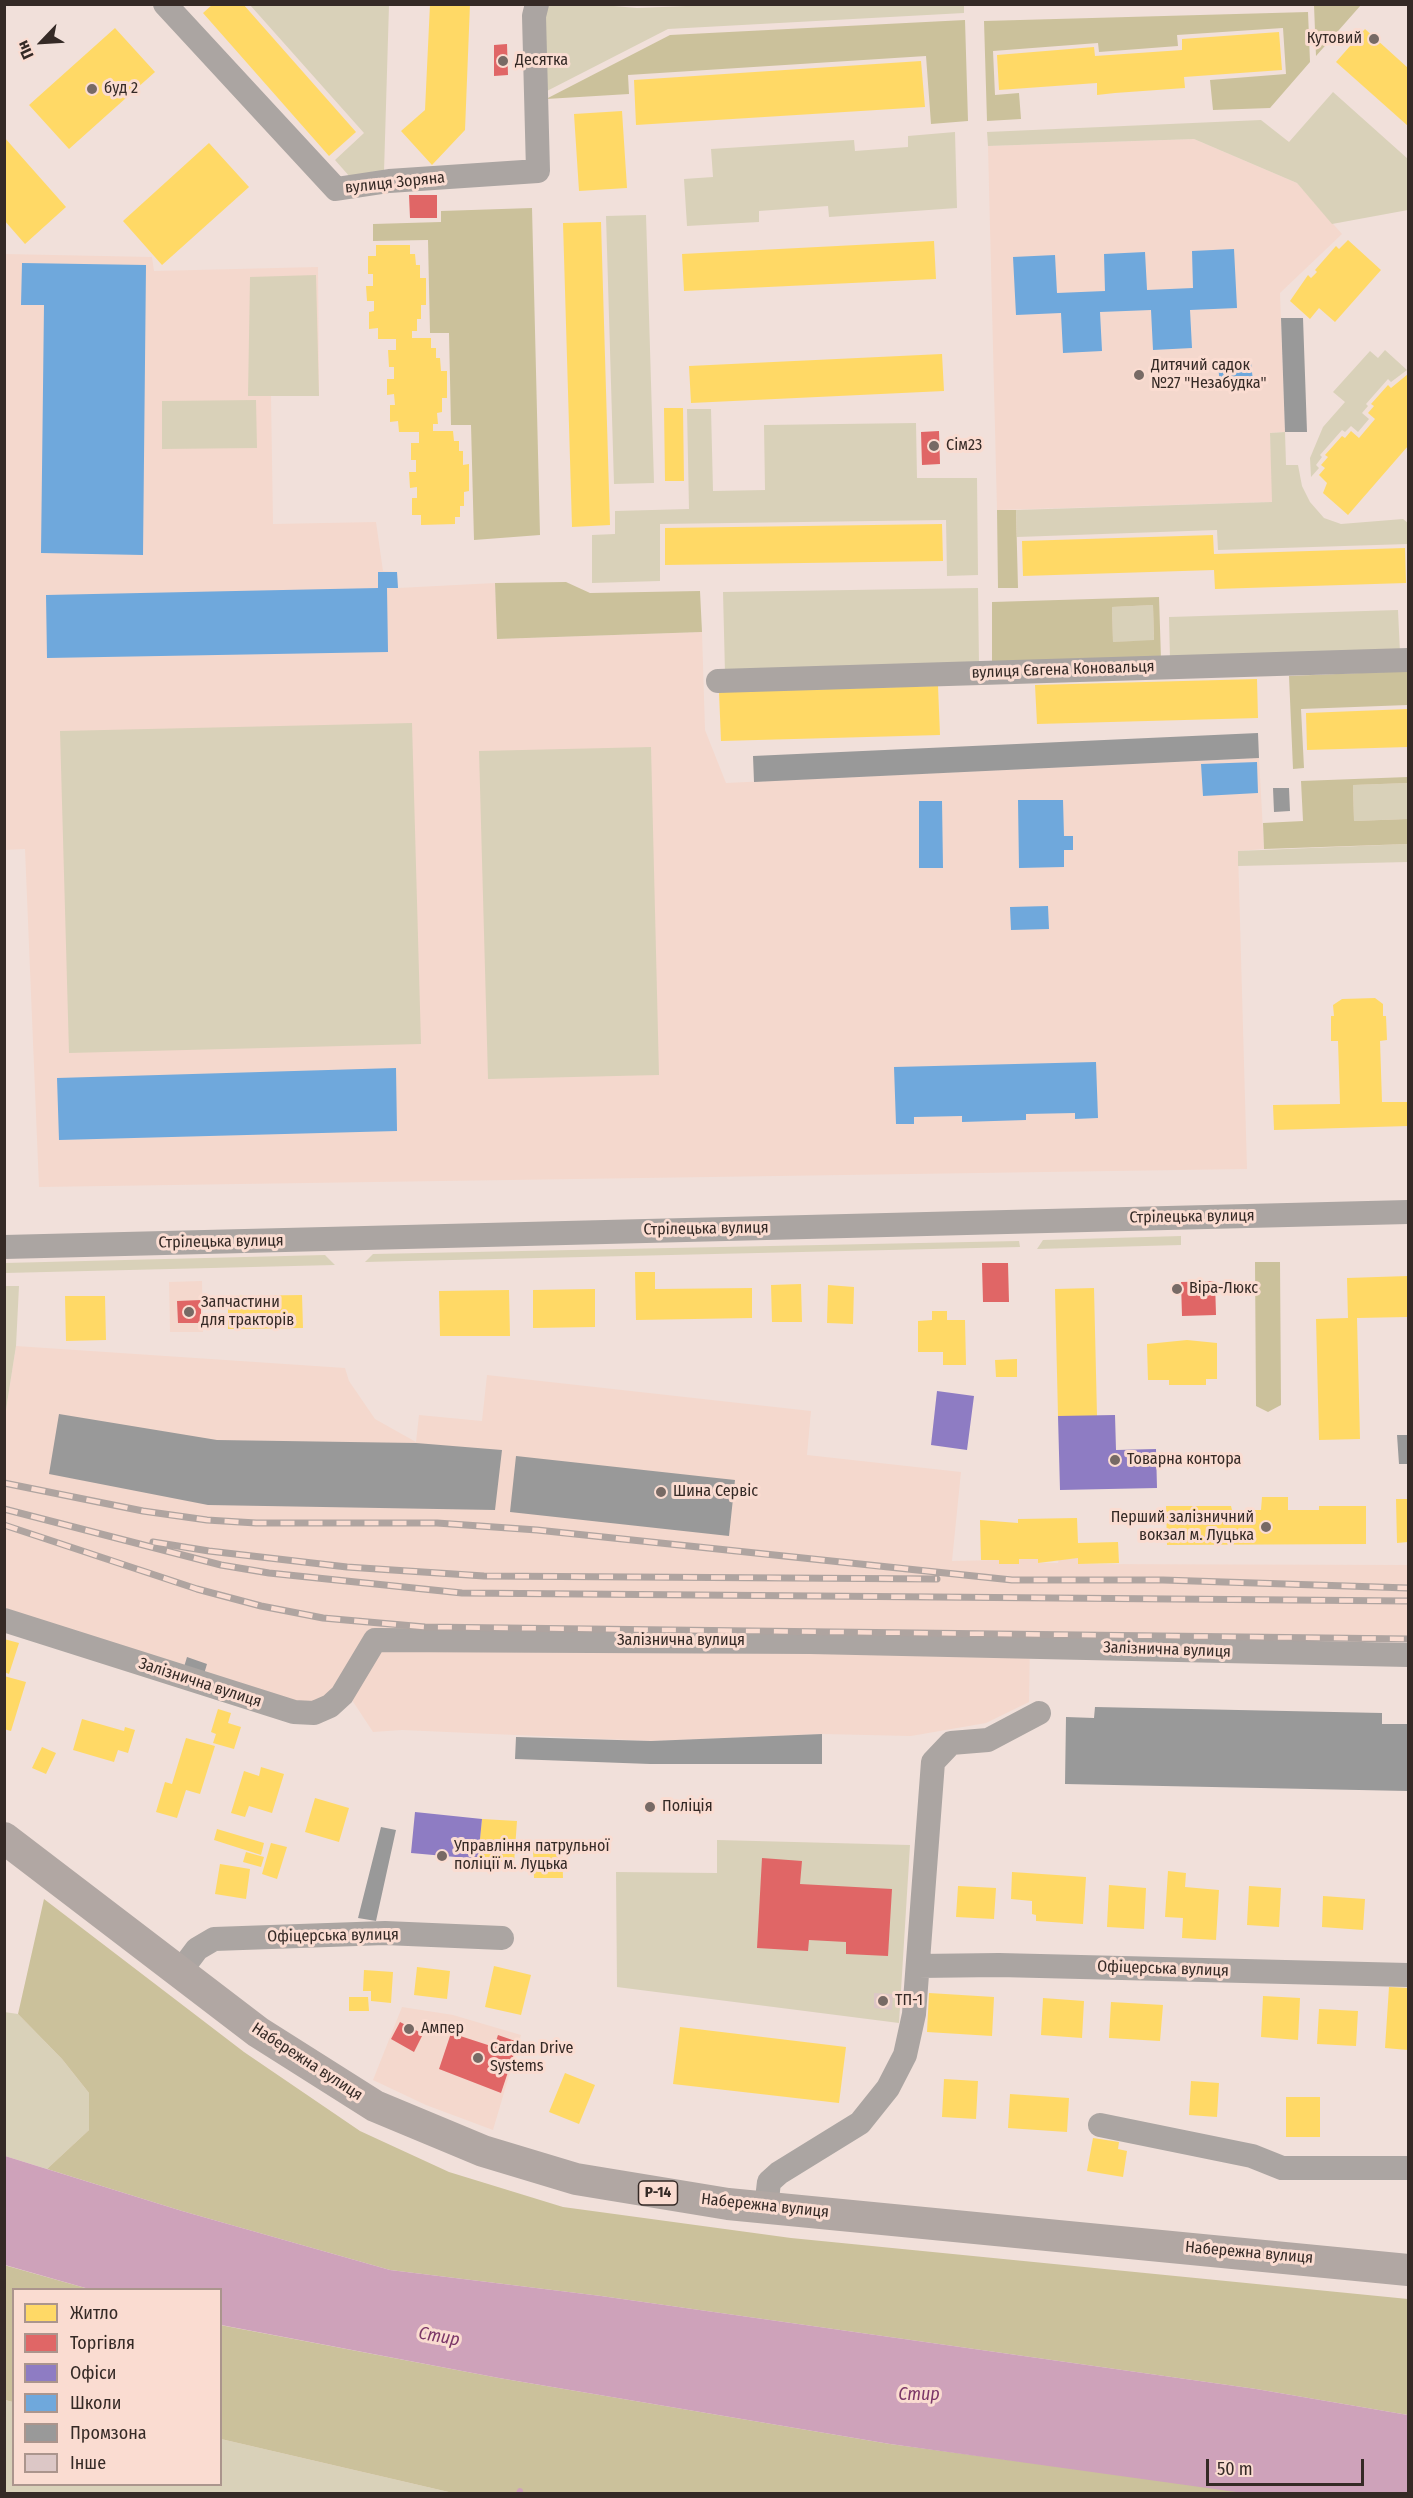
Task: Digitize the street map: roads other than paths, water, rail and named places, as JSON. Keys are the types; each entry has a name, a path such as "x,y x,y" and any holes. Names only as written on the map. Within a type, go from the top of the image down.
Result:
{"main road":[{"name":"Набережна вулиця","path":"4,1838 258,2032 375,2106 483,2151 576,2179 728,2204 1408,2270"}],"street":[{"name":"вулиця Зоряна","path":"165,4 336,189 389,181 538,171 534,16 537,4"},
{"name":"вулиця Євгена Коновальця","path":"718,681 1408,660"},
{"name":"Стрілецька вулиця","path":"4,1247 1408,1212"},
{"name":"Залізнична вулиця","path":"4,1620 294,1712 314,1713 330,1706 342,1695 375,1640 810,1642 1408,1655"},
{"path":"766,2208 769,2182 779,2173 860,2124 888,2088 905,2055 914,2014 933,1762 951,1743 988,1740 1039,1713"},
{"name":"Офіцерська вулиця","path":"179,1973 197,1949 214,1939 385,1933 502,1938"},
{"name":"Офіцерська вулиця","path":"918,1966 999,1965 1408,1975"},
{"path":"1100,2126 1252,2156 1282,2168 1408,2168"}],"water":[{"name":"Стир","path":"5,2156 182,2211 390,2270 601,2296 1256,2389 1408,2415 1408,2493 1236,2492 890,2444 499,2378 222,2325 222,2288 86,2288 5,2265"}],"railway":[{"path":"4,1483 143,1511 207,1520 256,1523 437,1523 537,1530 1012,1580 1163,1580 1408,1588"},
{"path":"4,1509 221,1565 269,1573 462,1593 1408,1601"},
{"path":"4,1525 197,1589 261,1606 323,1618 425,1627 1408,1639"},
{"path":"153,1542 347,1567 484,1576 937,1579"}],"place":[{"name":"Кутовий","path":"1374,39"},
{"name":"Десятка","path":"503,61"},
{"name":"буд 2","path":"92,89"},
{"name":"Дитячий садок №27 \"Незабудка\"","path":"1139,375"},
{"name":"Сім23","path":"934,446"},
{"name":"Віра-Люкс","path":"1177,1289"},
{"name":"Запчастини для тракторів","path":"189,1312"},
{"name":"Товарна контора","path":"1115,1460"},
{"name":"Шина Сервіс","path":"661,1492"},
{"name":"Перший залізничний вокзал м. Луцька","path":"1266,1527"},
{"name":"Поліція","path":"650,1807"},
{"name":"Управління патрульної поліції м. Луцька","path":"442,1856"},
{"name":"ТП-1","path":"883,2001"},
{"name":"Ампер","path":"409,2029"},
{"name":"Cardan Drive Systems","path":"478,2058"}]}
